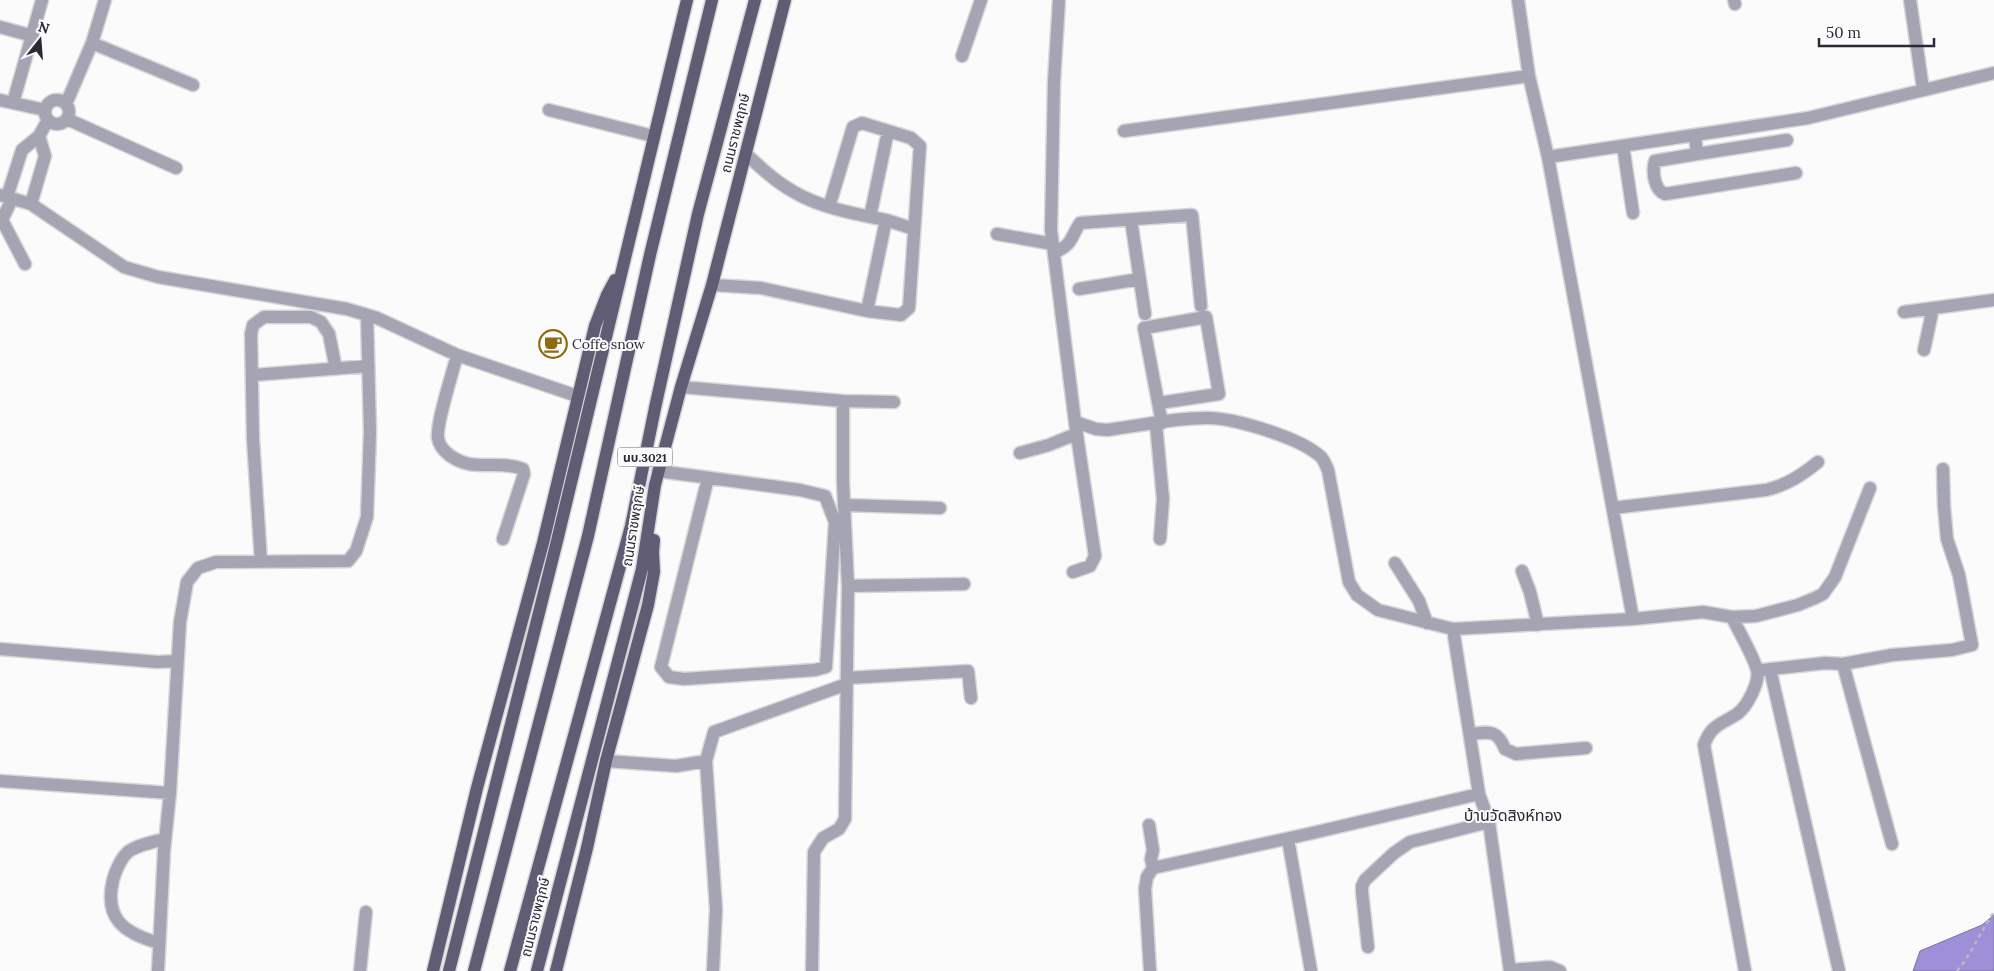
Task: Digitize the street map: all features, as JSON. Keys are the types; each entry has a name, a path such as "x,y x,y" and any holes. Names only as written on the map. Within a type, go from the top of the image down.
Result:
{"main road":[{"path":"449,971 559,532 687,0"},
{"name":"นบ.3021","path":"474,971 588,536 648,265 712,0"},
{"name":"ถนนราชพฤกษ์","path":"510,971 631,526 698,214 754,0"},
{"name":"ถนนราชพฤกษ์","path":"537,971 642,569 658,471 712,285 785,0"},
{"path":"433,971 477,788 543,543 595,326 607,295 623,264"},
{"path":"556,971 587,848 606,761 651,588 654,572 655,485"}],"street":[{"path":"13,103 42,0"},
{"path":"66,104 92,43 105,0"},
{"path":"962,56 981,0"},
{"path":"1059,0 1050,204 1053,249 1095,556 1090,566 1073,572"},
{"path":"1518,0 1529,76 1548,157 1633,619"},
{"path":"1910,0 1923,89"},
{"path":"0,27 33,36"},
{"path":"92,43 192,85"},
{"path":"1548,157 1808,118 1994,73"},
{"path":"1124,131 1529,76"},
{"path":"0,100 47,116 58,124 67,119"},
{"path":"25,264 2,220 6,197 22,150 39,136 51,102 61,101 66,104 69,108 67,119"},
{"path":"549,110 654,136"},
{"path":"67,119 176,168"},
{"path":"712,285 761,288 867,311 901,315 909,308 920,146 911,138 862,123 853,127 829,207"},
{"path":"870,217 888,131"},
{"path":"1695,135 1697,154"},
{"path":"31,204 45,156 39,136"},
{"path":"1787,140 1655,161 1656,187 1665,194 1796,173"},
{"path":"1623,146 1633,213"},
{"path":"746,154 768,174 794,193 829,207 886,220 914,229"},
{"path":"6,197 31,204 124,267 158,277 347,309 366,315 457,355 577,396"},
{"path":"997,234 1053,249 1068,246 1073,240 1074,232 1080,223 1192,215 1201,306"},
{"path":"867,311 886,220"},
{"path":"1131,220 1145,314"},
{"path":"1079,289 1140,279"},
{"path":"1904,312 1994,300"},
{"path":"1924,350 1933,308"},
{"path":"158,971 158,943 170,793 177,661 180,622 187,582 198,568 216,562 348,561 356,551 367,517 370,432 366,315"},
{"path":"261,562 253,439 251,334 253,325 264,318 311,317 321,322 329,334 336,369"},
{"path":"1159,403 1219,394 1206,317 1144,328 1159,403 1163,499 1160,539"},
{"path":"457,355 439,425 438,437 442,448 450,456 469,464 505,465 523,469 524,474 503,539"},
{"path":"253,375 368,366"},
{"path":"681,387 843,401 894,402"},
{"path":"812,971 814,852 823,838 839,829 845,820 848,586 844,505 843,401"},
{"path":"1020,453 1049,446 1076,428 1107,430 1209,418 1229,420 1290,439 1311,449 1322,458 1328,470 1349,582 1357,595 1378,610 1454,629 1633,619 1703,612 1732,616 1770,613 1798,605 1823,594 1834,577 1870,488"},
{"path":"1613,508 1766,490 1778,487 1801,476 1818,462"},
{"path":"1764,670 1825,663 1843,664 1892,655 1952,650 1970,646 1973,642 1959,575 1948,545 1943,468"},
{"path":"658,471 800,490 825,496 835,522 826,667 815,670 684,679 669,677 661,667 708,478"},
{"path":"844,505 940,508"},
{"path":"1395,562 1419,601 1427,622"},
{"path":"1522,571 1530,592 1538,625"},
{"path":"848,586 964,584"},
{"path":"1732,616 1764,670 1815,862 1834,952 1840,971"},
{"path":"1454,629 1479,794 1489,822 1510,970 1550,967 1560,971"},
{"path":"0,649 158,662 177,661"},
{"path":"1843,664 1892,844"},
{"path":"1745,971 1704,745 1708,734 1717,724 1738,714 1747,705 1764,670"},
{"path":"713,971 716,909 706,761 714,732 847,681 968,671 971,698"},
{"path":"1470,734 1494,733 1500,738 1505,749 1516,754 1586,748"},
{"path":"606,761 676,766 706,761"},
{"path":"0,781 170,793"},
{"path":"1150,971 1145,889 1147,877 1153,868 1288,839 1479,794"},
{"path":"1368,947 1362,892 1365,880 1394,853 1410,842 1489,822"},
{"path":"1149,826 1153,850 1151,859 1153,868"},
{"path":"158,943 133,933 121,924 113,915 109,897 114,876 128,853 140,846 165,839"},
{"path":"1288,839 1311,971"},
{"path":"360,971 366,912"}],"path":[{"path":"1957,971 1967,958 1980,932 1994,912"}],"shaded area":[{"path":"1994,915 1994,971 1913,971 1920,951 1982,925"}],"place":[{"name":"Coffe snow","path":"553,344"}],"district":[{"name":"บ้านวัดสิงห์ทอง","path":"1513,815"}]}
